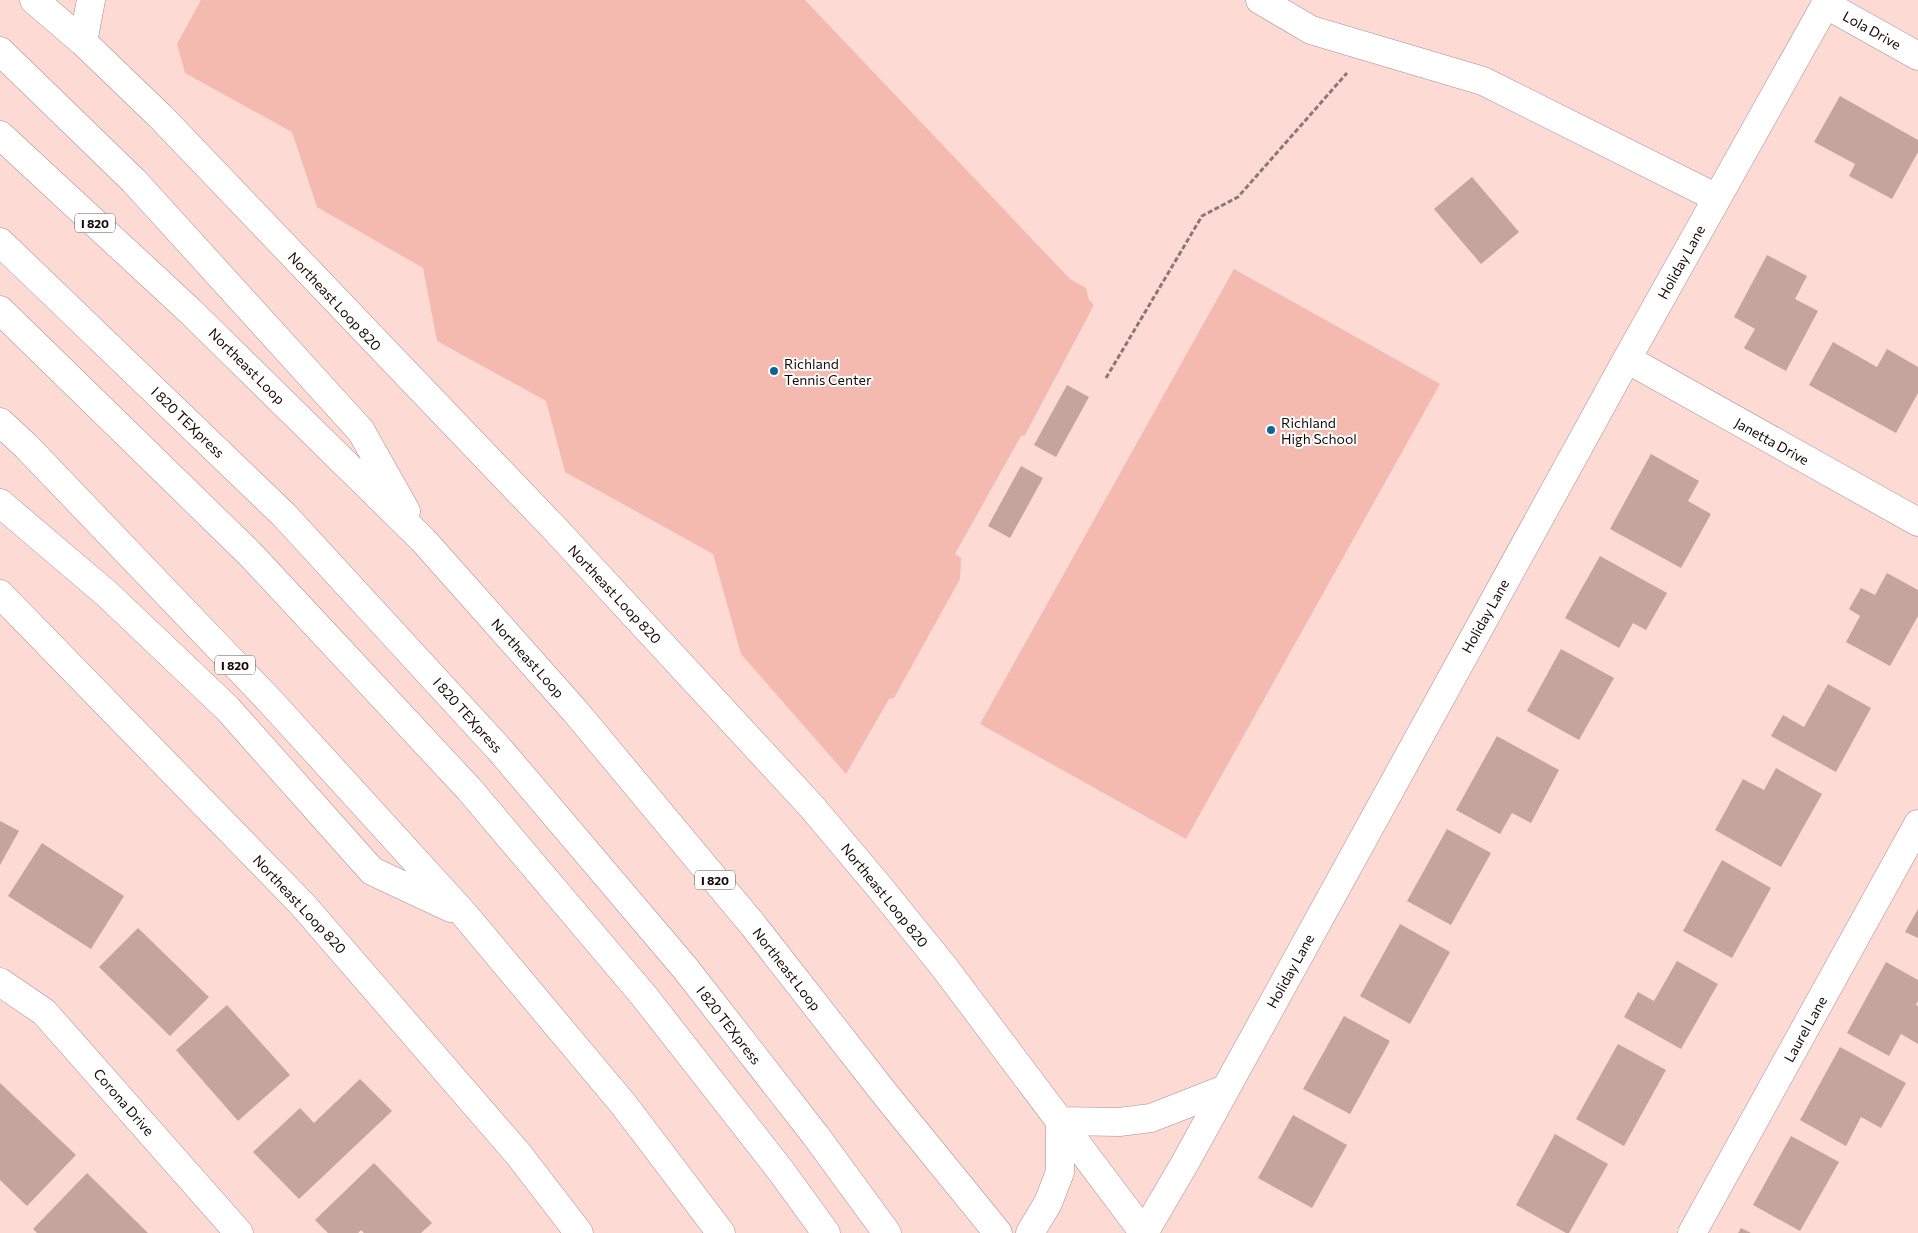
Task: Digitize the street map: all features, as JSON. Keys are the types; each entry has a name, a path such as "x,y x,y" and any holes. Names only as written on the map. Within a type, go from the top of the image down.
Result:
{"main road":[{"name":"Northeast Loop 820","path":"34,0 83,42 161,117 556,530 812,807 882,889 944,967 1144,1233"},
{"path":"83,42 91,0"},
{"path":"1260,0 1311,30 1483,81 1717,198"},
{"name":"Holiday Lane","path":"1144,1233 1626,359 1826,2"},
{"name":"Lola Drive","path":"1826,2 1918,56"},
{"path":"0,51 134,181 361,431 423,540"},
{"name":"Northeast Loop","path":"0,135 190,311 423,540 575,712 752,925 885,1094 997,1231"},
{"name":"I 820 TEXpress","path":"0,242 284,515 500,750 685,968 816,1136 887,1233"},
{"path":"0,310 251,555 469,789 644,996 781,1171 826,1233"},
{"name":"Janetta Drive","path":"1626,359 1918,522"},
{"name":"I 820","path":"0,422 26,446 270,701 464,914 624,1104 721,1233"},
{"path":"0,504 107,594 226,708 372,871 464,914"},
{"name":"Northeast Loop 820","path":"0,594 302,904 512,1148 579,1233"},
{"name":"Laurel Lane","path":"1692,1233 1918,824"},
{"name":"Corona Drive","path":"0,982 44,1012 239,1233"},
{"path":"1030,1233 1048,1203 1060,1172 1060,1121 1119,1122 1151,1118 1225,1089"}],"path":[{"path":"1106,378 1202,216 1238,197 1351,68"}],"shaded area":[{"name":"Richland Tennis Center","path":"201,0 805,0 1070,279 1086,288 1089,300 1094,305 1025,435 1021,436 955,554 961,558 960,579 894,698 889,699 846,774 741,654 713,554 565,472 546,401 437,341 423,268 317,207 292,132 185,73 177,44"},
{"path":"1234,269 1440,384 1186,839 980,724"}],"building":[{"path":"1840,96 1918,140 1918,152 1892,199 1849,176 1855,164 1814,142"},
{"path":"1472,177 1519,232 1481,264 1434,209"},
{"path":"1767,255 1807,276 1795,299 1818,311 1786,371 1744,348 1755,329 1734,317"},
{"path":"1833,342 1877,367 1887,349 1918,367 1918,393 1896,433 1809,385"},
{"path":"1067,385 1089,397 1056,457 1034,445"},
{"path":"1651,454 1699,481 1688,501 1711,514 1681,568 1610,529"},
{"path":"1021,466 1043,478 1010,538 988,526"},
{"path":"1600,556 1667,593 1646,630 1633,623 1619,648 1565,618"},
{"path":"1887,573 1918,590 1918,616 1890,666 1846,642 1860,616 1849,609 1861,588 1875,595"},
{"path":"1561,649 1614,678 1579,740 1527,711"},
{"path":"1828,684 1871,708 1836,772 1771,736 1783,715 1804,727"},
{"path":"1497,736 1559,770 1531,823 1512,813 1500,834 1456,810"},
{"path":"1776,768 1822,794 1781,867 1715,830 1743,779 1764,790"},
{"path":"0,821 19,831 0,865"},
{"path":"1447,829 1491,853 1451,925 1407,901"},
{"path":"42,843 124,896 91,949 8,896"},
{"path":"1722,860 1771,888 1732,958 1683,931"},
{"path":"1918,909 1918,938 1905,932"},
{"path":"1400,924 1450,952 1410,1024 1360,996"},
{"path":"138,928 209,997 170,1036 99,967"},
{"path":"1677,961 1718,984 1681,1049 1624,1017 1638,992 1654,1001"},
{"path":"1886,962 1918,980 1918,1001 1916,1005 1918,1006 1918,1044 1901,1034 1889,1056 1847,1033"},
{"path":"227,1005 290,1075 238,1121 176,1050"},
{"path":"1344,1016 1390,1041 1350,1114 1303,1089"},
{"path":"1618,1044 1666,1070 1624,1146 1576,1119"},
{"path":"1840,1047 1906,1083 1881,1128 1861,1117 1846,1146 1800,1120"},
{"path":"360,1079 392,1111 299,1199 253,1152 300,1108 314,1123"},
{"path":"0,1083 76,1155 27,1206 0,1180"},
{"path":"1293,1115 1347,1145 1312,1208 1258,1178"},
{"path":"1555,1134 1608,1164 1569,1233 1516,1205"},
{"path":"1791,1136 1839,1162 1800,1231 1753,1205"},
{"path":"374,1163 432,1223 421,1233 364,1233 361,1230 358,1233 328,1233 315,1220"},
{"path":"87,1173 148,1233 37,1233 33,1229"},
{"path":"1741,1228 1751,1233 1738,1233"}],"place":[{"name":"Richland Tennis Center","path":"774,371"},
{"name":"Richland High School","path":"1271,430"}]}
